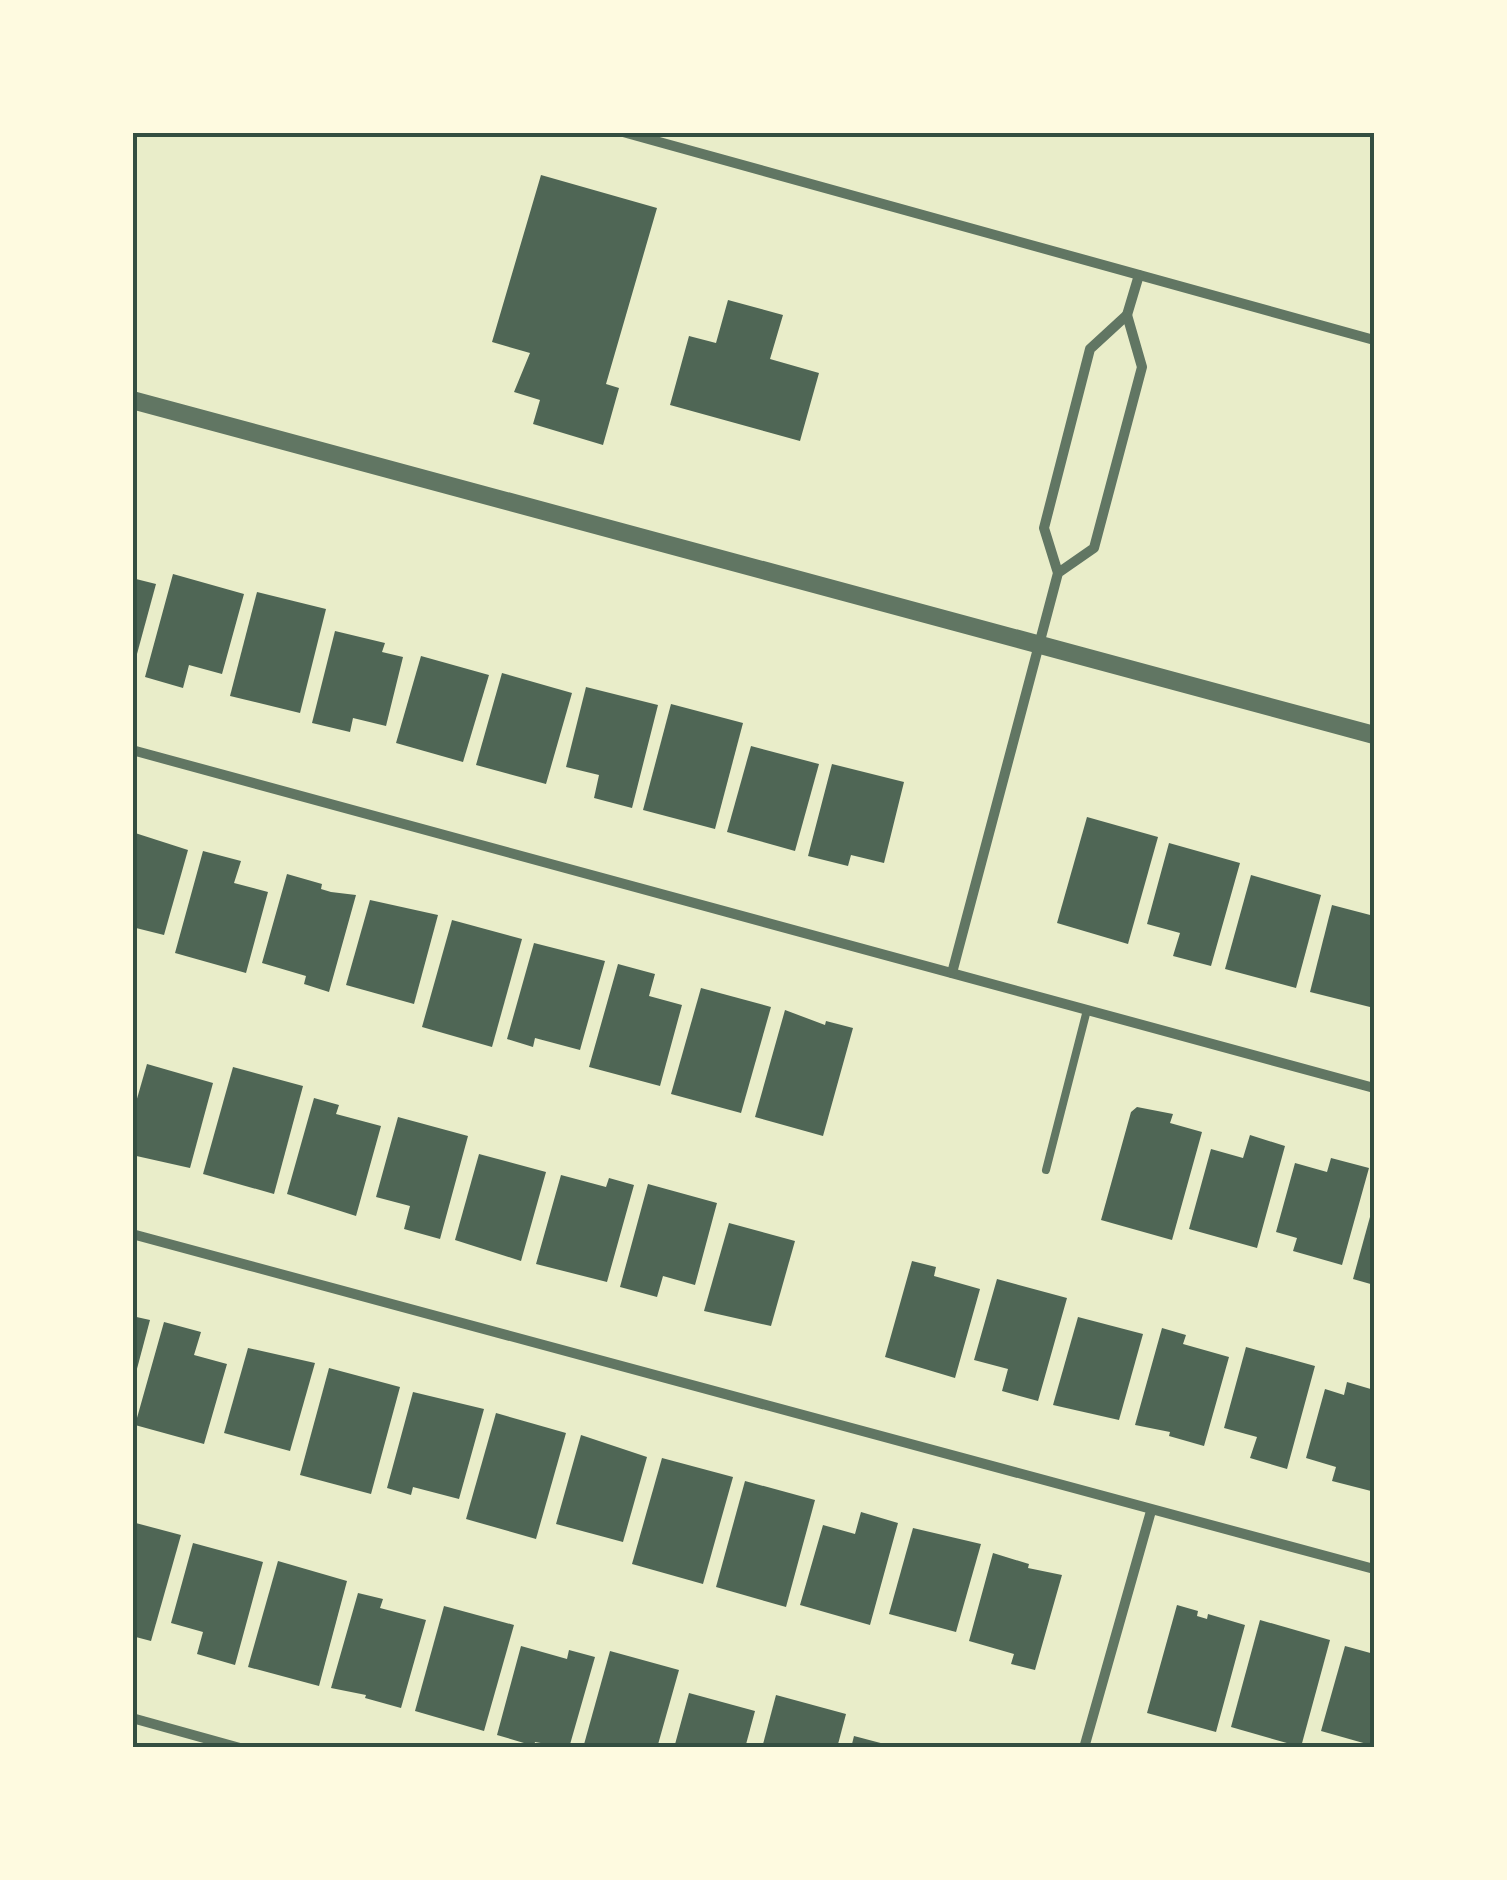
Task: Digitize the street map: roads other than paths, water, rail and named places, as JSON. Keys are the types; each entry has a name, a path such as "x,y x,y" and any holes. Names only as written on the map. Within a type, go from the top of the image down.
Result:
{"street":[{"path":"623,132 662,138 1374,340"},
{"path":"1058,573 1094,548 1142,366 1128,316 1139,275"},
{"path":"952,973 1058,573 1044,528 1090,350 1128,316"},
{"path":"132,400 1374,735"},
{"path":"132,750 1374,1088"},
{"path":"132,1234 1374,1570"},
{"path":"1084,1748 1151,1511"},
{"path":"132,1718 240,1748"}],"lane":[{"path":"1046,1170 1087,1010"}]}
